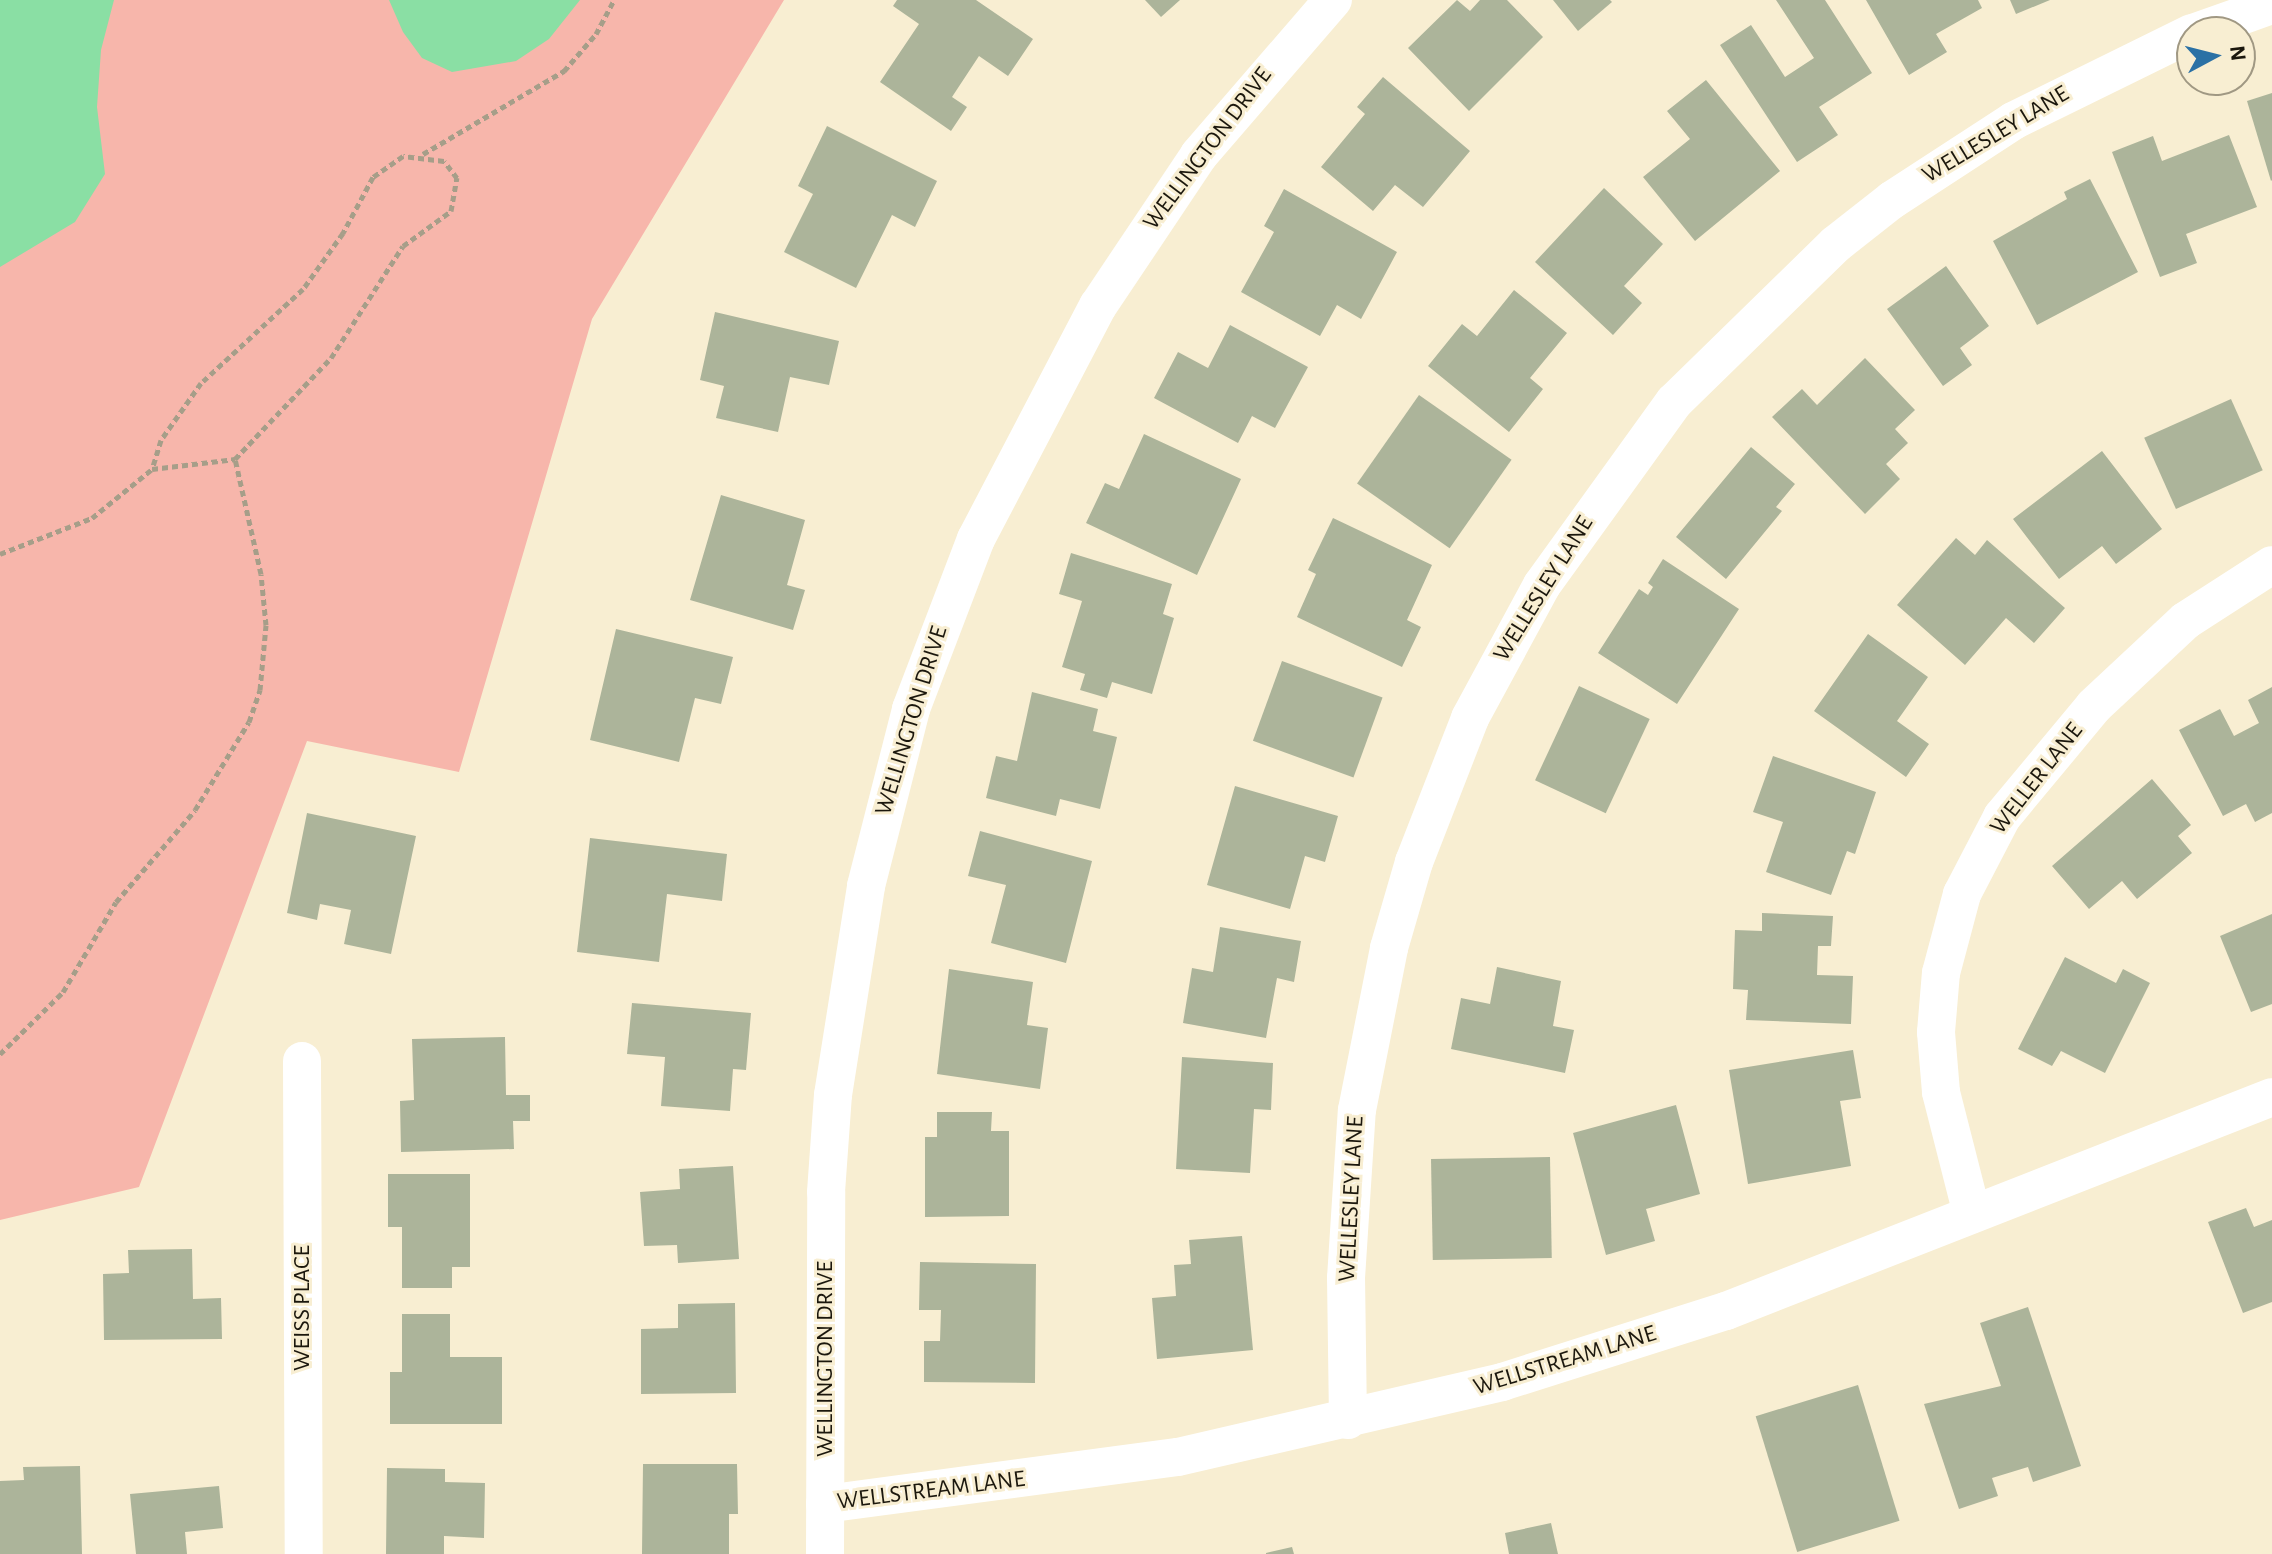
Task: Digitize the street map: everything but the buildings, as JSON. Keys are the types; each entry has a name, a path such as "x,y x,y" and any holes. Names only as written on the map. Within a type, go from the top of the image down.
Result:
{"street":[{"name":"WELLINGTON DRIVE","path":"825,1554 826,1192 833,1095 866,886 911,709 983,524 1098,306 1199,155 1333,0"},
{"name":"WELLESLEY LANE","path":"2241,16 2272,5"},
{"name":"WELLESLEY LANE","path":"1348,1420 1346,1278 1357,1110 1389,948 1414,862 1470,718 1542,585 1674,402 1836,244 1904,191 2013,121 2176,42"},
{"name":"WELLER LANE","path":"1972,1214 1941,1092 1936,1046 1941,973 1962,894 2002,817 2094,706 2185,621 2272,565"},
{"name":"WEISS PLACE","path":"302,1061 304,1554"},
{"name":"WELLSTREAM LANE","path":"825,1504 1099,1470 1348,1420 1613,1348 1726,1311 2272,1097"}],"path":[{"path":"422,155 564,71 596,34 614,0"},
{"path":"0,554 92,518 152,469 235,459 331,358 403,246 451,211 457,178 444,161 422,155 403,156 373,177 343,233 303,289 201,383 161,440 152,469"},
{"path":"0,1054 63,992 116,902 195,810 249,722 260,690 266,625 261,574 235,459"}],"shaded area":[{"path":"0,0 784,0 592,319 459,772 307,741 139,1187 0,1220"},
{"path":"0,0 114,0 101,50 97,107 105,174 75,222 0,267"},
{"path":"389,0 580,0 549,39 516,61 452,72 422,58 403,32"}]}
